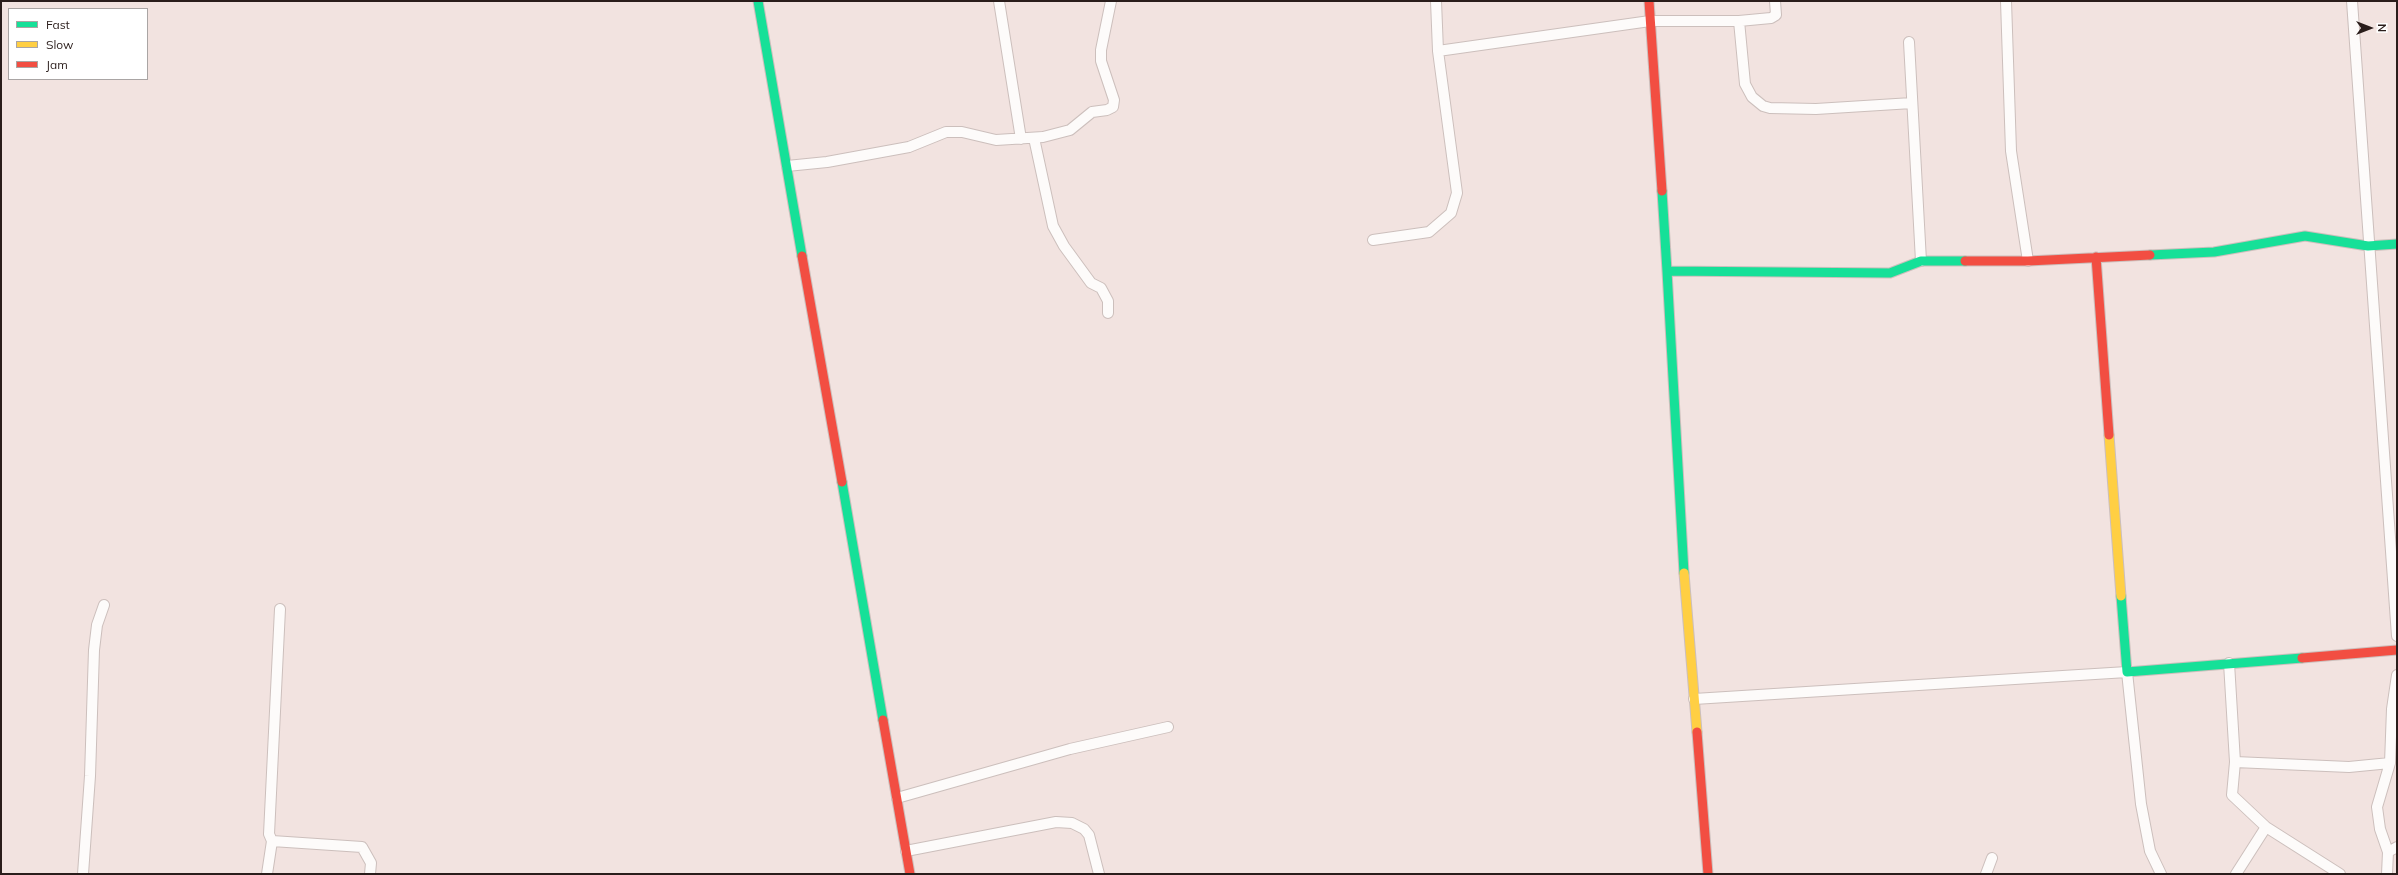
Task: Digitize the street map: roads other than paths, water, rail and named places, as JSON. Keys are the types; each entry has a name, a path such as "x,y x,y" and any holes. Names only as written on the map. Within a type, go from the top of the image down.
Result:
{"street":[{"path":"758,1 849,535 910,874"},
{"path":"999,1 1021,139"},
{"path":"787,166 827,162 909,147 946,132 962,132 996,140 1034,138 1070,130 1092,112 1107,110 1113,106 1114,100 1101,61 1100,50 1112,1"},
{"path":"1373,240 1429,232 1451,213 1457,193 1438,50 1436,1"},
{"path":"1649,1 1694,699 1708,874"},
{"path":"1438,50 1650,21 1739,21 1771,18 1776,15 1775,1"},
{"path":"2006,1 2011,151 2028,261"},
{"path":"2352,1 2368,246 2394,571 2397,636"},
{"path":"1739,21 1746,84 1752,97 1763,106 1776,109 1816,109 1912,103"},
{"path":"1909,42 1921,261"},
{"path":"1034,138 1054,226 1064,246 1091,283 1100,288 1108,301 1108,313"},
{"path":"1667,271 1890,272 1921,261 2028,261 2214,252 2305,236 2368,246 2397,244"},
{"path":"2096,257 2127,672 2142,804 2150,850 2161,874"},
{"path":"83,874 90,776 90,716 94,650 97,625 104,605"},
{"path":"267,874 272,841 268,819 280,609"},
{"path":"1694,699 2127,672 2397,650"},
{"path":"2229,663 2236,762 2232,795 2266,828 2340,874"},
{"path":"2387,874 2393,850 2380,830 2377,807 2390,763 2397,675"},
{"path":"897,798 1070,749 1168,726"},
{"path":"2236,762 2349,767 2390,763"},
{"path":"906,851 1056,822 1072,823 1084,829 1089,835 1099,874"},
{"path":"2236,874 2266,828"},
{"path":"272,841 362,847 371,863 370,874"},
{"path":"1986,874 1992,858"}]}
